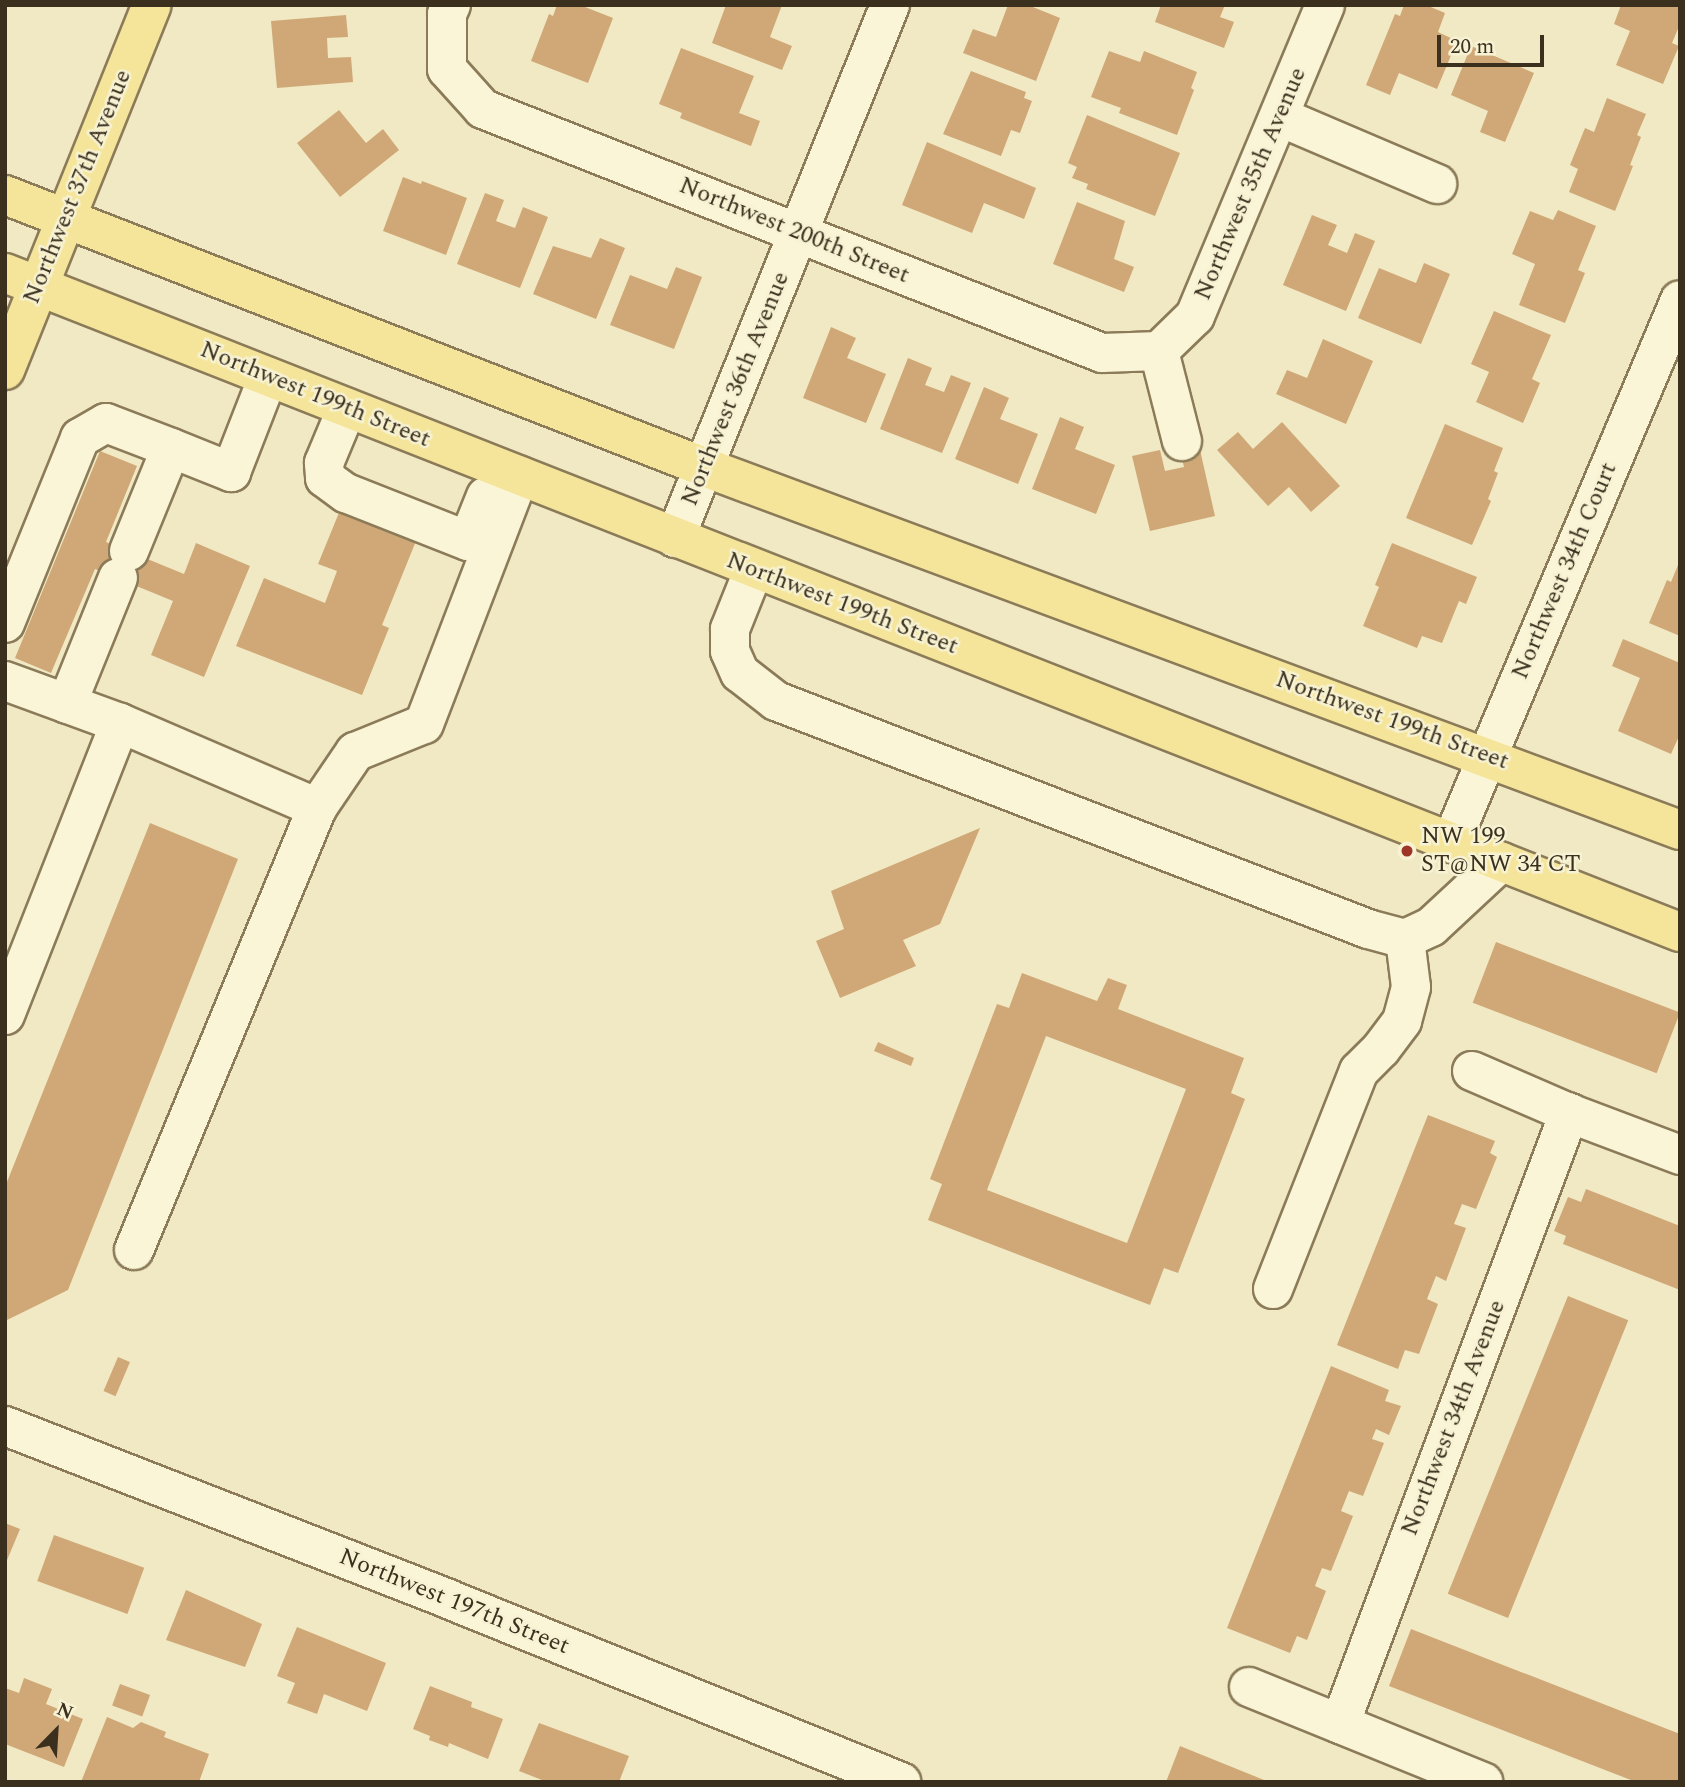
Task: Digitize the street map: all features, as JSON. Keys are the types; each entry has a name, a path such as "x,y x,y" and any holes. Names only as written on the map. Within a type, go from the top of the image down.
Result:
{"main road":[{"name":"Northwest 37th Avenue","path":"5,370 22,279 65,219 152,5"},
{"name":"Northwest 199th Street","path":"5,195 704,467 1680,830"},
{"name":"Northwest 199th Street","path":"22,279 1680,932"}],"street":[{"name":"Northwest 200th Street","path":"451,5 447,15 447,69 483,109 1102,353 1159,351"},
{"name":"Northwest 36th Avenue","path":"675,538 890,5"},
{"name":"Northwest 35th Avenue","path":"1159,351 1195,316 1325,5"},
{"path":"1280,117 1437,184"},
{"name":"Northwest 34th Court","path":"1451,843 1680,300"},
{"path":"1159,351 1182,441"},
{"path":"5,623 80,438 106,423 231,472 268,377"},
{"path":"347,408 324,463 325,478 358,498 468,541 508,472"},
{"path":"67,704 171,448"},
{"path":"134,1250 317,808 355,752 424,724 508,472"},
{"path":"754,569 730,629 730,651 740,673 776,701 1368,929 1405,939 1431,927 1501,862"},
{"path":"5,682 120,723 317,808"},
{"path":"5,1015 120,723"},
{"path":"1273,1289 1359,1071 1381,1049 1402,1021 1411,987 1405,939"},
{"path":"1472,1070 1569,1113 1680,1155"},
{"name":"Northwest 34th Avenue","path":"1340,1724 1569,1113"},
{"name":"Northwest 197th Street","path":"5,1426 435,1594 901,1782"},
{"path":"1249,1687 1483,1782"}],"building":[{"path":"557,5 580,5 613,18 588,83 531,61 549,14 553,16"},
{"path":"726,5 782,5 770,37 792,46 782,70 712,43"},
{"path":"1008,5 1028,5 1060,18 1036,81 963,53 973,29 996,37"},
{"path":"1161,5 1225,5 1220,17 1234,22 1224,48 1155,22"},
{"path":"1404,5 1426,5 1445,13 1438,32 1457,41 1437,89 1399,73 1390,95 1366,85 1395,14 1400,16"},
{"path":"1621,5 1680,5 1680,24 1672,43 1679,46 1663,84 1616,65 1630,31 1614,24"},
{"path":"346,15 348,37 327,38 328,58 351,57 353,82 277,88 271,21"},
{"path":"1471,46 1534,73 1505,142 1480,132 1488,111 1451,95"},
{"path":"681,48 754,76 739,113 760,121 751,146 680,118 682,113 659,104"},
{"path":"1109,51 1140,62 1144,51 1197,72 1191,88 1194,90 1177,135 1119,113 1121,108 1091,97"},
{"path":"971,71 1026,92 1024,98 1032,101 1020,133 1011,130 1001,156 943,134"},
{"path":"1607,98 1646,114 1637,135 1641,137 1630,165 1633,166 1615,211 1569,192 1578,169 1570,165 1585,128 1594,132"},
{"path":"339,110 366,143 383,129 399,150 340,197 297,143"},
{"path":"1087,115 1180,153 1155,216 1086,189 1088,184 1072,178 1077,167 1068,163"},
{"path":"927,142 1036,188 1024,219 984,203 972,233 902,205"},
{"path":"403,177 421,184 422,181 467,198 446,255 383,231"},
{"path":"485,193 504,200 496,221 515,228 523,207 548,217 520,288 457,264"},
{"path":"1077,202 1125,221 1114,259 1134,267 1124,292 1053,264"},
{"path":"1558,210 1596,226 1578,270 1585,273 1565,323 1519,305 1535,264 1512,254 1530,211 1553,220"},
{"path":"1312,215 1337,225 1328,245 1347,253 1355,233 1375,241 1346,311 1283,285"},
{"path":"600,238 625,248 596,319 533,294 553,246 591,258"},
{"path":"1424,263 1450,274 1421,344 1358,318 1379,268 1416,283"},
{"path":"676,267 702,277 674,349 610,325 630,275 667,289"},
{"path":"1494,311 1551,335 1532,379 1540,383 1523,423 1476,402 1489,372 1471,364"},
{"path":"831,327 856,338 847,358 886,374 866,423 803,398"},
{"path":"1323,339 1373,361 1346,424 1276,394 1287,370 1307,378"},
{"path":"908,358 932,368 925,385 944,392 951,375 971,383 942,453 880,429"},
{"path":"984,387 1009,398 1000,419 1038,434 1018,484 955,459"},
{"path":"1060,417 1084,427 1075,449 1115,465 1096,514 1032,489"},
{"path":"1282,422 1340,486 1311,512 1289,487 1268,506 1217,450 1238,432 1253,449"},
{"path":"1445,424 1503,448 1494,471 1498,473 1488,499 1491,501 1472,545 1406,518"},
{"path":"1198,441 1215,516 1150,531 1132,456 1160,450 1165,471 1184,467 1179,446"},
{"path":"100,451 137,466 106,542 184,574 196,543 250,566 204,677 151,655 173,601 95,569 51,673 15,658"},
{"path":"345,498 416,541 382,625 389,628 362,695 236,646 264,578 325,603 337,571 318,564"},
{"path":"1392,543 1477,577 1466,604 1459,601 1442,643 1422,636 1417,648 1363,626 1379,587 1375,585"},
{"path":"1680,560 1680,636 1649,623 1667,580 1671,582"},
{"path":"1623,639 1680,663 1680,734 1671,754 1618,731 1640,678 1612,666"},
{"path":"150,823 238,859 68,1290 5,1321 5,1187"},
{"path":"980,828 940,924 903,940 916,966 840,998 816,941 844,929 831,891"},
{"path":"1496,942 1680,1013 1657,1073 1473,1003"},
{"path":"1022,973 1097,1001 1108,978 1127,985 1118,1009 1244,1058 1231,1093 1245,1099 1178,1273 1164,1268 1150,1305 928,1220 942,1184 930,1179 997,1004 1009,1008","holes":["1046,1036 1186,1089 1127,1243 987,1190"]},
{"path":"878,1042 914,1058 911,1066 874,1051"},
{"path":"1428,1115 1495,1141 1490,1153 1497,1157 1476,1209 1462,1204 1454,1224 1466,1228 1446,1281 1436,1276 1427,1299 1438,1304 1419,1354 1405,1350 1398,1369 1337,1345"},
{"path":"1586,1189 1680,1226 1680,1290 1563,1244 1566,1236 1554,1231 1568,1197 1581,1202"},
{"path":"1568,1296 1628,1320 1508,1618 1448,1594"},
{"path":"118,1357 130,1362 116,1396 104,1391"},
{"path":"1331,1366 1389,1390 1385,1401 1401,1406 1389,1435 1376,1429 1372,1439 1384,1443 1363,1496 1349,1491 1341,1511 1353,1516 1331,1571 1322,1568 1315,1586 1326,1591 1307,1640 1297,1636 1290,1653 1227,1628"},
{"path":"5,1523 20,1529 5,1565"},
{"path":"54,1535 144,1568 127,1614 37,1581"},
{"path":"186,1590 262,1624 245,1667 166,1640"},
{"path":"297,1627 386,1663 367,1711 324,1694 317,1714 287,1703 295,1683 277,1676"},
{"path":"1411,1629 1680,1734 1680,1782 1636,1782 1389,1686"},
{"path":"24,1678 52,1689 46,1704 83,1719 64,1767 5,1744 5,1688 19,1693"},
{"path":"120,1684 150,1695 142,1717 112,1706"},
{"path":"430,1686 472,1702 471,1707 503,1719 488,1759 449,1743 448,1747 429,1740 430,1736 413,1729"},
{"path":"107,1717 133,1728 141,1722 166,1732 164,1737 209,1754 199,1782 81,1782"},
{"path":"539,1723 629,1756 619,1782 547,1782 519,1771"},
{"path":"1180,1746 1269,1782 1166,1782"}],"place":[{"name":"NW 199 ST@NW 34 CT","path":"1407,851"}]}
